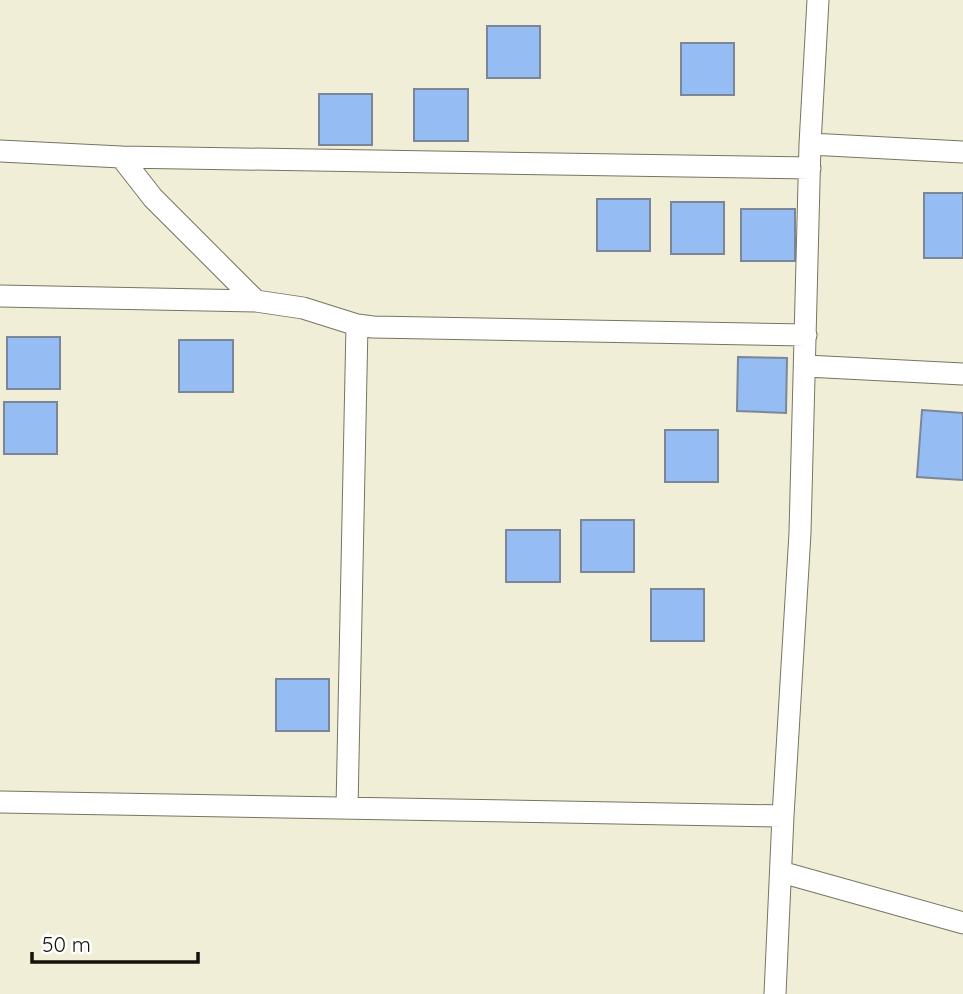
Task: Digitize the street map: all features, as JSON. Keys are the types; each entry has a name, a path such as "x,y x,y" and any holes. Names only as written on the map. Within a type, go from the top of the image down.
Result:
{"street":[{"path":"775,994 800,533 810,144 818,0"},
{"path":"810,144 963,152"},
{"path":"0,151 121,157 810,168"},
{"path":"121,157 153,198 256,301"},
{"path":"0,296 256,301 303,308 357,325 373,327 806,335"},
{"path":"347,808 357,325"},
{"path":"806,366 963,374"},
{"path":"0,802 783,816"},
{"path":"781,872 963,923"}],"building":[{"path":"487,26 540,26 540,78 487,78"},
{"path":"681,43 734,43 734,95 681,95"},
{"path":"414,89 468,89 468,141 414,141"},
{"path":"319,94 372,94 372,145 319,145"},
{"path":"924,193 963,193 963,258 924,258"},
{"path":"597,199 650,199 650,251 597,251"},
{"path":"671,202 724,202 724,254 671,254"},
{"path":"741,209 795,209 795,261 741,261"},
{"path":"7,337 60,337 60,389 7,389"},
{"path":"179,340 233,340 233,392 179,392"},
{"path":"738,357 787,358 786,413 737,411"},
{"path":"4,402 57,402 57,454 4,454"},
{"path":"922,410 963,413 963,480 917,477"},
{"path":"665,430 718,430 718,482 665,482"},
{"path":"581,520 634,520 634,572 581,572"},
{"path":"506,530 560,530 560,582 506,582"},
{"path":"651,589 704,589 704,641 651,641"},
{"path":"276,679 329,679 329,731 276,731"}]}
